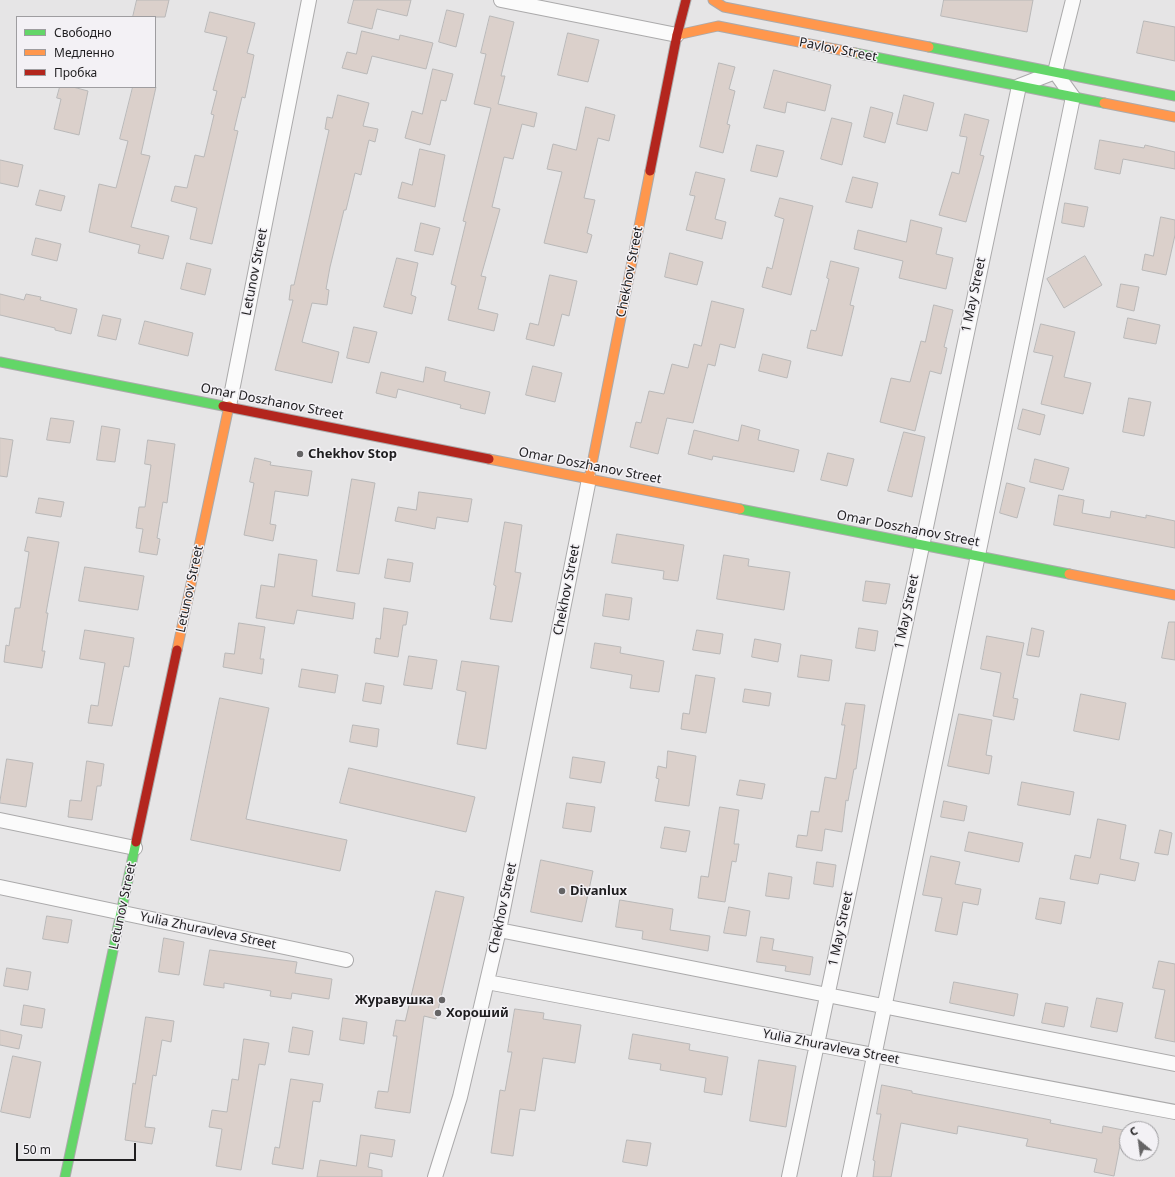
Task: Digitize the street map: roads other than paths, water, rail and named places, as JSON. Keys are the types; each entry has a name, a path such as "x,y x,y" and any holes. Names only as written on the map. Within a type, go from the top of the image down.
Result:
{"street":[{"name":"Letunov Street","path":"65,1177 229,406 309,0"},
{"name":"Pavlov Street","path":"502,0 677,35 718,26 1175,117"},
{"name":"Chekhov Street","path":"435,1177 460,1097 499,930 677,35 686,0"},
{"name":"Pavlov Street","path":"713,0 724,7 1175,96"},
{"path":"849,1177 1073,97 1056,72 1074,0"},
{"path":"1019,86 1056,72"},
{"name":"1 May Street","path":"789,1177 921,545 1019,86"},
{"name":"Omar Doszhanov Street","path":"0,362 229,406 1175,595"},
{"path":"0,820 135,848"},
{"name":"Yulia Zhuravleva Street","path":"0,888 346,960"},
{"path":"499,930 1175,1064"},
{"name":"Yulia Zhuravleva Street","path":"487,982 1175,1112"}],"place":[{"name":"Chekhov Stop","path":"300,454"},
{"name":"Divanlux","path":"562,891"},
{"name":"Журавушка","path":"442,1000"},
{"name":"Хороший","path":"438,1013"}]}
